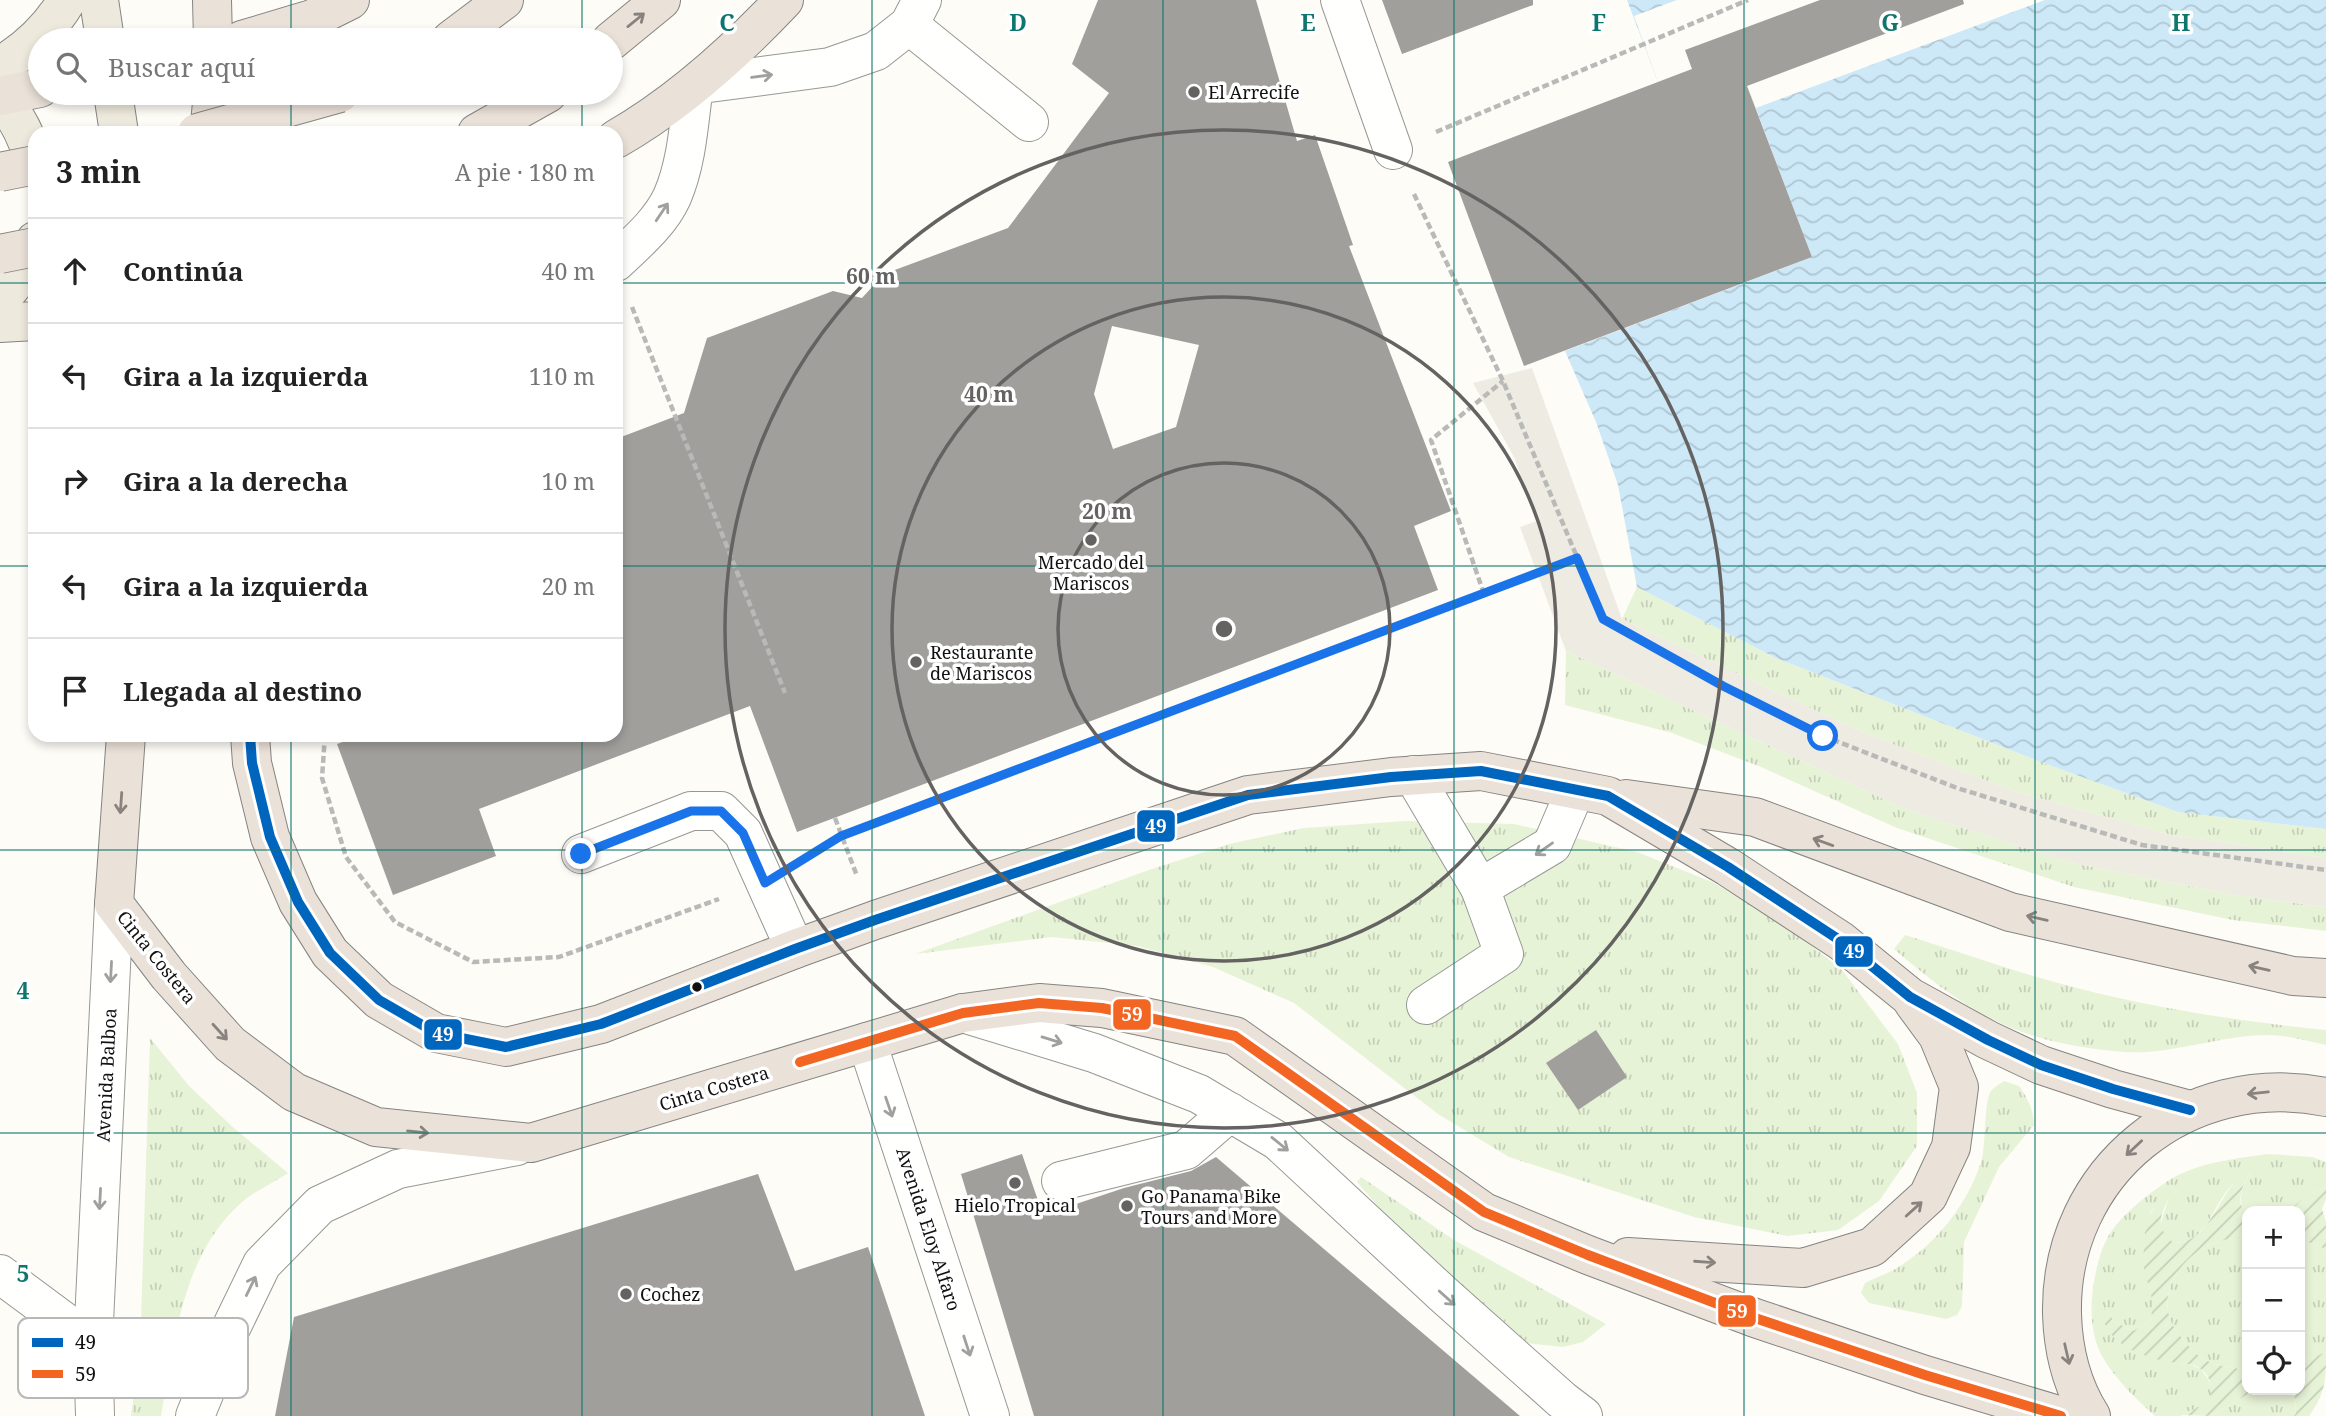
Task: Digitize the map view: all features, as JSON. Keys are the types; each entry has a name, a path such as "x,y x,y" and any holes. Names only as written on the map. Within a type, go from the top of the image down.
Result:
{"highway":[{"path":"212,0 213,28"},
{"path":"282,28 312,19 350,0"},
{"path":"467,28 504,0"},
{"path":"623,31 661,0"},
{"path":"623,134 694,86 751,35 784,0"},
{"path":"0,97 28,91"},
{"path":"210,126 212,105"},
{"path":"222,126 297,105"},
{"path":"490,126 527,105"},
{"path":"0,173 28,167"},
{"path":"0,254 28,248"},
{"name":"Avenida Balboa","path":"114,904 126,742"},
{"path":"250,742 252,763 270,837 298,902 330,953 379,1000 436,1033 506,1047 601,1024 875,920 1248,795 1413,775 1481,771 1592,793 1755,817 2010,912 2294,976 2326,978"},
{"path":"1592,793 1728,867 1841,941 1910,997 2041,1065 2113,1089 2190,1110"},
{"name":"Cinta Costera","path":"114,904 169,976 230,1044 294,1092 376,1127 531,1143 963,1013 1039,1003 1102,1008 1235,1036 1484,1212 1588,1255 1755,1318 1925,1375 2062,1416"},
{"path":"1588,1255 1804,1268 1872,1247 1928,1196 1951,1147 1959,1087 1938,1036 1910,997"},
{"path":"2091,1416 2073,1376 2064,1340 2063,1284 2070,1247 2093,1196 2115,1166 2157,1129 2209,1102 2249,1093 2291,1092 2326,1097"}],"main road":[{"path":"45,28 67,0"},
{"path":"99,0 103,28"},
{"path":"0,66 28,45"},
{"path":"0,97 28,141"},
{"path":"115,105 119,126"},
{"path":"0,300 28,265"},
{"path":"0,323 28,321"}],"street":[{"path":"1340,0 1392,150"},
{"path":"623,255 649,230 671,197 683,159 694,86 830,67 876,51 915,12 1029,122"},
{"path":"1413,775 1480,888 1504,954 1426,1005"},
{"path":"1480,888 1552,845 1592,793"},
{"path":"581,854 691,811 721,811 743,833 795,949"},
{"name":"Avenida Balboa","path":"94,1318 114,904"},
{"path":"963,1013 1094,1053 1199,1094 1278,1141 1444,1295 1583,1416"},
{"name":"Avenida Eloy Alfaro","path":"867,1042 990,1416"},
{"path":"1061,1181 1186,1150 1230,1112"},
{"path":"236,1318 262,1264 320,1205 398,1169 531,1143"},
{"path":"0,1274 59,1318"},
{"name":"Avenida Balboa","path":"95,1398 95,1416"},
{"path":"195,1416 202,1398"}],"path":[{"path":"1748,0 1392,150 1503,381 1603,619 1723,686 1823,736 1956,788 2142,845 2326,870"},
{"path":"631,306 785,693"},
{"path":"1484,594 1431,440 1503,381"},
{"path":"324,742 322,778 346,857 395,922 473,962 559,957 765,883 841,836 1577,558"},
{"path":"835,817 875,920"}],"green space":[{"path":"1637,587 1776,658 2041,762 2178,812 2326,829 2326,858 2171,835 2013,791 1857,730 1622,619"},
{"path":"1566,651 1903,808 2072,863 2229,894 2326,907 2326,931 2233,920 2074,887 1897,828 1761,767 1672,733 1565,705"},
{"path":"1406,821 1514,824 1637,852 1712,882 1778,919 1842,970 1898,1044 1917,1093 1917,1146 1879,1201 1838,1230 1788,1236 1694,1217 1509,1157 1438,1114 1294,1003 1213,967 1137,946 1052,937 915,954 1229,844 1304,828"},
{"path":"1905,935 2091,992 2225,1018 2326,1030 2326,1045 2268,1035 2238,1037 2147,1052 2111,1051 2059,1043 2007,1026 1961,1001 1894,949"},
{"path":"150,1038 190,1087 288,1173 242,1202 222,1224 193,1274 180,1318 141,1318"},
{"path":"2004,1081 2019,1086 2033,1114 2034,1125 1999,1167 1964,1242 1962,1306 1957,1315 1946,1319 1869,1303 1861,1293 1865,1283 1894,1270 1916,1254 1941,1231 1961,1204 1982,1159 1989,1096 1992,1090"},
{"path":"2268,1154 2312,1157 2326,1162 2326,1187 2306,1196 2294,1206 2242,1207 2241,1197 2243,1188 2250,1173 2224,1194 2202,1230 2194,1237 2174,1243 2164,1235 2160,1226 2169,1197 2151,1211 2146,1231 2145,1271 2154,1304 2150,1322 2133,1331 2115,1322 2104,1309 2105,1324 2169,1362 2189,1364 2201,1369 2213,1392 2208,1404 2180,1415 2183,1416 2155,1416 2113,1373 2102,1356 2092,1323 2092,1296 2097,1267 2104,1245 2117,1224 2156,1189 2195,1168"},
{"path":"2251,1171 2240,1199 2242,1236 2218,1242 2192,1256 2171,1285 2168,1306 2174,1327 2202,1358 2214,1364 2242,1369 2242,1395 2246,1395 2211,1416 2178,1415 2208,1404 2211,1390 2208,1377 2194,1365 2151,1358 2124,1345 2109,1332 2105,1324 2104,1308 2115,1322 2133,1331 2150,1322 2152,1303 2144,1268 2144,1250 2146,1231 2153,1210 2170,1195 2162,1215 2161,1226 2174,1243 2184,1242 2201,1231 2232,1185"},
{"path":"1361,1177 1454,1240 1606,1324 1583,1342 1563,1347 1525,1343 1397,1228 1357,1182"},
{"path":"2326,1187 2326,1199 2322,1209 2326,1222 2326,1249 2305,1241 2305,1206 2294,1206 2306,1196"},
{"path":"2242,1236 2242,1369 2214,1364 2198,1355 2174,1327 2168,1306 2171,1285 2183,1265 2204,1248"},
{"path":"2305,1241 2326,1249 2326,1352 2305,1361"},
{"path":"2326,1352 2325,1378 2322,1393 2309,1416 2294,1416 2296,1413 2293,1395 2305,1395 2305,1361"},
{"path":"2246,1395 2293,1395 2295,1398 2294,1416 2211,1416"},
{"path":"133,1398 164,1398 161,1416 131,1416"}],"shaded area":[{"path":"1532,368 1622,619 1857,730 2013,791 2171,835 2326,858 2326,907 2229,894 2072,863 1903,808 1566,651 1520,527 1537,521 1514,457 1473,383"}],"water":[{"path":"1627,0 2326,0 2326,829 2178,812 2041,762 1776,658 1637,587 1618,485 1596,422 1565,351 1812,257 1735,53 1658,82"}],"pier":[{"path":"1677,0 2045,0 1756,108 1734,53 1658,82 1634,16"}],"building":[{"name":"Mercado del Mariscos","path":"1098,0 1256,0 1297,141 1315,135 1353,245 1349,246 1451,511 1414,526 1438,590 797,832 750,706 479,809 496,856 393,895 337,744 623,742 623,436 684,413 707,338 833,291 862,298 884,274 1008,228 1109,93 1072,64","holes":["1112,326 1199,345 1176,427 1113,449 1094,394"]},
{"path":"1382,0 1533,0 1533,5 1402,54"},
{"path":"1820,0 1963,0 1964,4 1747,86 1812,257 1524,366 1448,162 1692,69 1685,50"},
{"path":"1596,1030 1627,1077 1578,1110 1546,1063"},
{"path":"1022,1154 1043,1215 1124,1188 1191,1171 1216,1157 1520,1416 1034,1416 961,1174"},
{"name":"Cochez","path":"758,1174 795,1271 868,1247 925,1416 275,1416 294,1317"}],"transit line":[{"name":"49","path":"250,742 252,763 270,837 298,902 330,953 379,1000 436,1033 506,1047 601,1024 875,920 1248,795 1391,777 1481,771 1608,796 1728,867 1841,941 1910,997 1988,1040 2041,1065 2113,1089 2190,1110"},
{"name":"59","path":"800,1062 963,1013 1039,1003 1102,1008 1235,1036 1484,1212 1588,1255 1755,1318 1925,1375 2061,1416"}],"place":[{"name":"El Arrecife","path":"1194,92"},
{"name":"Mercado del Mariscos","path":"1091,540"},
{"name":"Restaurante de Mariscos","path":"916,662"},
{"name":"Hielo Tropical","path":"1015,1183"},
{"name":"Go Panama Bike Tours and More","path":"1127,1206"},
{"name":"Cochez","path":"626,1294"}],"route":[{"path":"581,854 691,811 721,811 743,833 765,883 841,836 1577,558 1603,619 1723,686 1823,736"}]}
